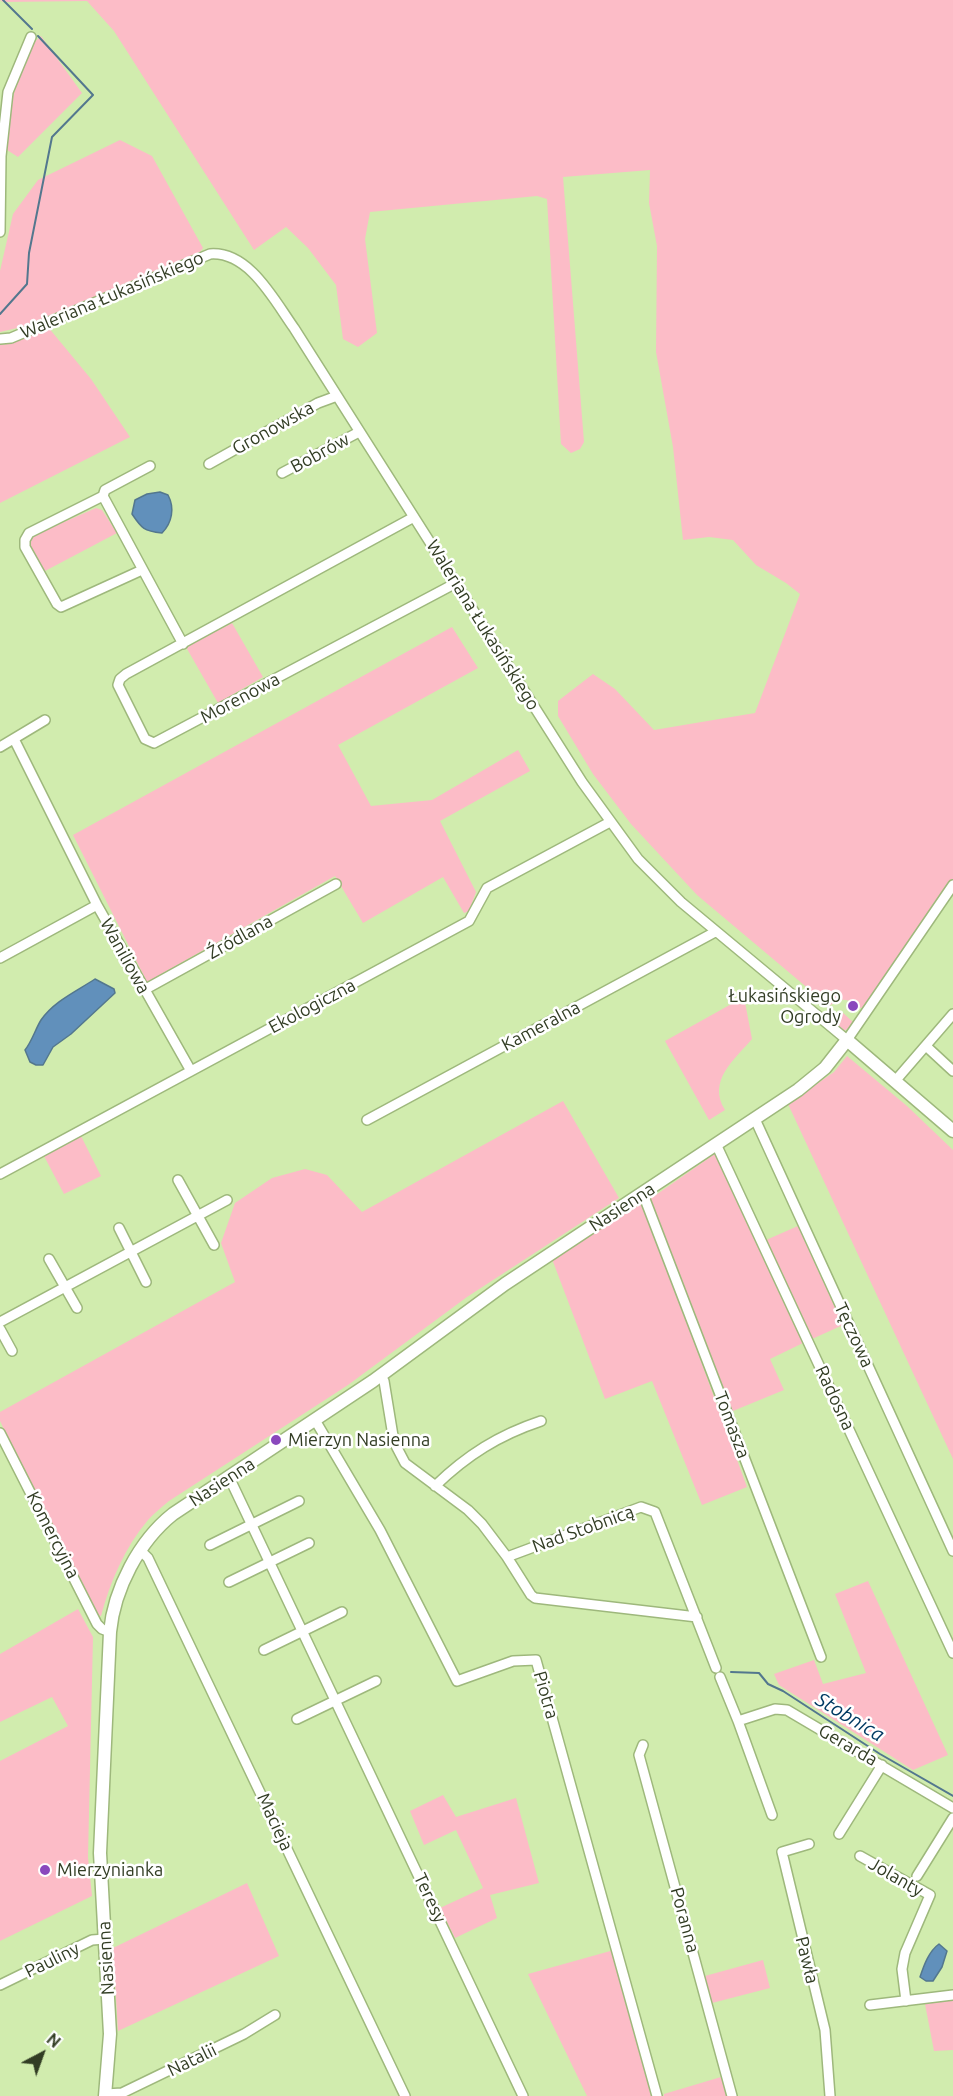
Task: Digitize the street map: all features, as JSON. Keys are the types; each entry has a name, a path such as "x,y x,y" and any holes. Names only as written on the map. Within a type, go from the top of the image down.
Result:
{"street":[{"path":"0,232 1,156 8,92 31,37"},
{"name":"Waleriana Łukasińskiego","path":"0,339 11,338 200,257 225,254 240,262 263,286 294,328 582,782 610,822 652,874 715,932 896,1080 953,1131"},
{"name":"Gronowska","path":"209,464 318,403 337,396"},
{"name":"Bobrów","path":"282,473 359,432"},
{"path":"142,570 61,607 57,604 25,547 25,540 28,532 103,496 105,490 150,466"},
{"path":"103,496 183,644"},
{"name":"Morenowa","path":"414,518 126,674 120,679 118,685 145,739 154,743 456,583"},
{"path":"0,747 45,720"},
{"path":"14,739 97,905"},
{"name":"Ekologiczna","path":"0,1174 469,921 487,888 610,822"},
{"name":"Źródlana","path":"144,990 336,884"},
{"path":"847,1040 953,885"},
{"name":"Waniliowa","path":"0,958 97,905 191,1071"},
{"name":"Kameralna","path":"367,1120 715,932"},
{"path":"896,1080 927,1047 953,1014"},
{"name":"Nasienna","path":"106,2095 110,2034 100,1847 110,1632 118,1595 141,1551 167,1519 381,1376 492,1293 814,1078 847,1040"},
{"path":"927,1047 953,1071"},
{"name":"Tęczowa","path":"755,1119 953,1551"},
{"name":"Radosna","path":"716,1144 953,1653"},
{"path":"178,1180 214,1245"},
{"name":"Tomasza","path":"643,1194 821,1657"},
{"path":"0,1322 227,1200"},
{"path":"119,1228 146,1282"},
{"path":"49,1259 77,1308"},
{"path":"0,1329 12,1351"},
{"name":"Nad Stobnicą","path":"381,1376 384,1381 397,1451 405,1463 468,1510 482,1524 507,1557 531,1595 535,1598 697,1617"},
{"name":"Piotra","path":"315,1420 380,1530 457,1681 513,1661 536,1660 657,2096"},
{"path":"435,1486 488,1443 541,1421"},
{"name":"Komercyjna","path":"0,1433 97,1624 110,1632"},
{"name":"Teresy","path":"229,1477 523,2096"},
{"path":"210,1545 299,1501"},
{"name":"Nad Stobnicą","path":"507,1557 641,1508 655,1512 716,1668"},
{"path":"229,1582 309,1543"},
{"name":"Macieja","path":"141,1551 148,1558 205,1674 405,2096"},
{"path":"264,1650 342,1612"},
{"path":"720,1677 772,1815"},
{"path":"297,1719 376,1681"},
{"name":"Gerarda","path":"738,1721 775,1709 787,1710 953,1808"},
{"name":"Poranna","path":"643,1745 639,1755 732,2096"},
{"path":"839,1834 882,1765"},
{"path":"917,1876 953,1818"},
{"name":"Pawła","path":"809,1844 782,1852 825,2030 830,2096"},
{"name":"Jolanty","path":"860,1856 930,1895 905,1953 902,1969 906,2001"},
{"name":"Pauliny","path":"0,1984 92,1941 105,1939"},
{"path":"870,2005 953,1995"},
{"name":"Natalii","path":"106,2095 122,2093 244,2034 275,2015"}],"shaded area":[{"path":"0,0 953,0 953,881 863,1009 846,1000 829,1006 697,895 631,824 593,774 558,716 558,701 593,674 615,689 654,730 755,713 800,594 756,565 733,540 709,537 683,540 673,447 656,352 657,246 649,203 650,170 563,177 584,442 580,449 571,453 561,444 547,199 537,196 370,212 365,239 377,333 358,347 343,339 336,285 308,248 286,227 254,250 114,31 87,1 3,2"},
{"path":"41,36 82,93 18,157 7,150 15,88 25,58"},
{"path":"120,140 152,156 203,248 200,252 30,325 0,332 0,271 13,214 38,180"},
{"path":"48,327 91,379 130,437 0,503 0,345 8,344"},
{"path":"96,508 102,510 117,533 45,571 29,545 34,535"},
{"path":"232,623 263,677 218,703 186,647"},
{"path":"452,627 478,668 338,745 371,806 432,800 518,750 530,771 440,821 476,892 469,911 464,913 443,877 363,923 335,876 147,982 73,835"},
{"path":"744,997 752,1039 731,1063 721,1080 720,1099 725,1110 709,1120 665,1041"},
{"path":"842,1012 853,1022 853,1025 844,1031 833,1020 837,1014"},
{"path":"847,1056 907,1106 953,1150 953,1459 788,1104 834,1072"},
{"path":"563,1101 619,1198 467,1297 348,1385 155,1512 125,1553 101,1616 96,1614 0,1421 0,1412 235,1282 221,1243 235,1203 272,1178 305,1169 327,1175 362,1212"},
{"path":"81,1136 101,1176 64,1194 44,1156"},
{"path":"716,1153 803,1343 770,1359 784,1390 728,1413 650,1199"},
{"path":"641,1204 747,1487 702,1505 652,1381 605,1399 552,1259"},
{"path":"798,1226 843,1325 812,1339 766,1240"},
{"path":"868,1581 948,1755 913,1770 779,1685 774,1674 814,1660 823,1684 866,1673 835,1594"},
{"path":"78,1609 93,1637 88,1857 92,1896 0,1941 0,1761 68,1726 52,1697 0,1722 0,1654"},
{"path":"443,1795 456,1817 516,1798 539,1883 490,1895 497,1918 455,1938 440,1908 483,1888 456,1830 424,1845 410,1811"},
{"path":"247,1883 279,1956 118,2031 113,1948"},
{"path":"614,1950 651,2096 587,2096 528,1974"},
{"path":"763,1960 770,1988 712,2003 705,1976"},
{"path":"953,2000 953,2050 934,2051 925,2004"},
{"path":"721,2077 726,2096 664,2096 664,2094"}],"water":[{"path":"160,492 168,495 172,510 168,525 162,533 144,528 132,514 135,500 147,494"},
{"path":"95,979 114,989 115,993 71,1034 53,1047 43,1065 30,1062 25,1050 46,1013"},
{"path":"939,1944 947,1951 942,1967 933,1981 926,1981 920,1977 930,1954"}],"waterway":[{"path":"3,0 32,29"},
{"path":"0,314 27,284 29,253 52,137 93,95 38,36"},
{"name":"Stobnica","path":"731,1672 759,1673 768,1684 783,1691 880,1754 953,1796"}],"place":[{"name":"Łukasińskiego Ogrody","path":"853,1006"},
{"name":"Mierzyn Nasienna","path":"276,1440"},
{"name":"Mierzynianka","path":"45,1870"}]}
